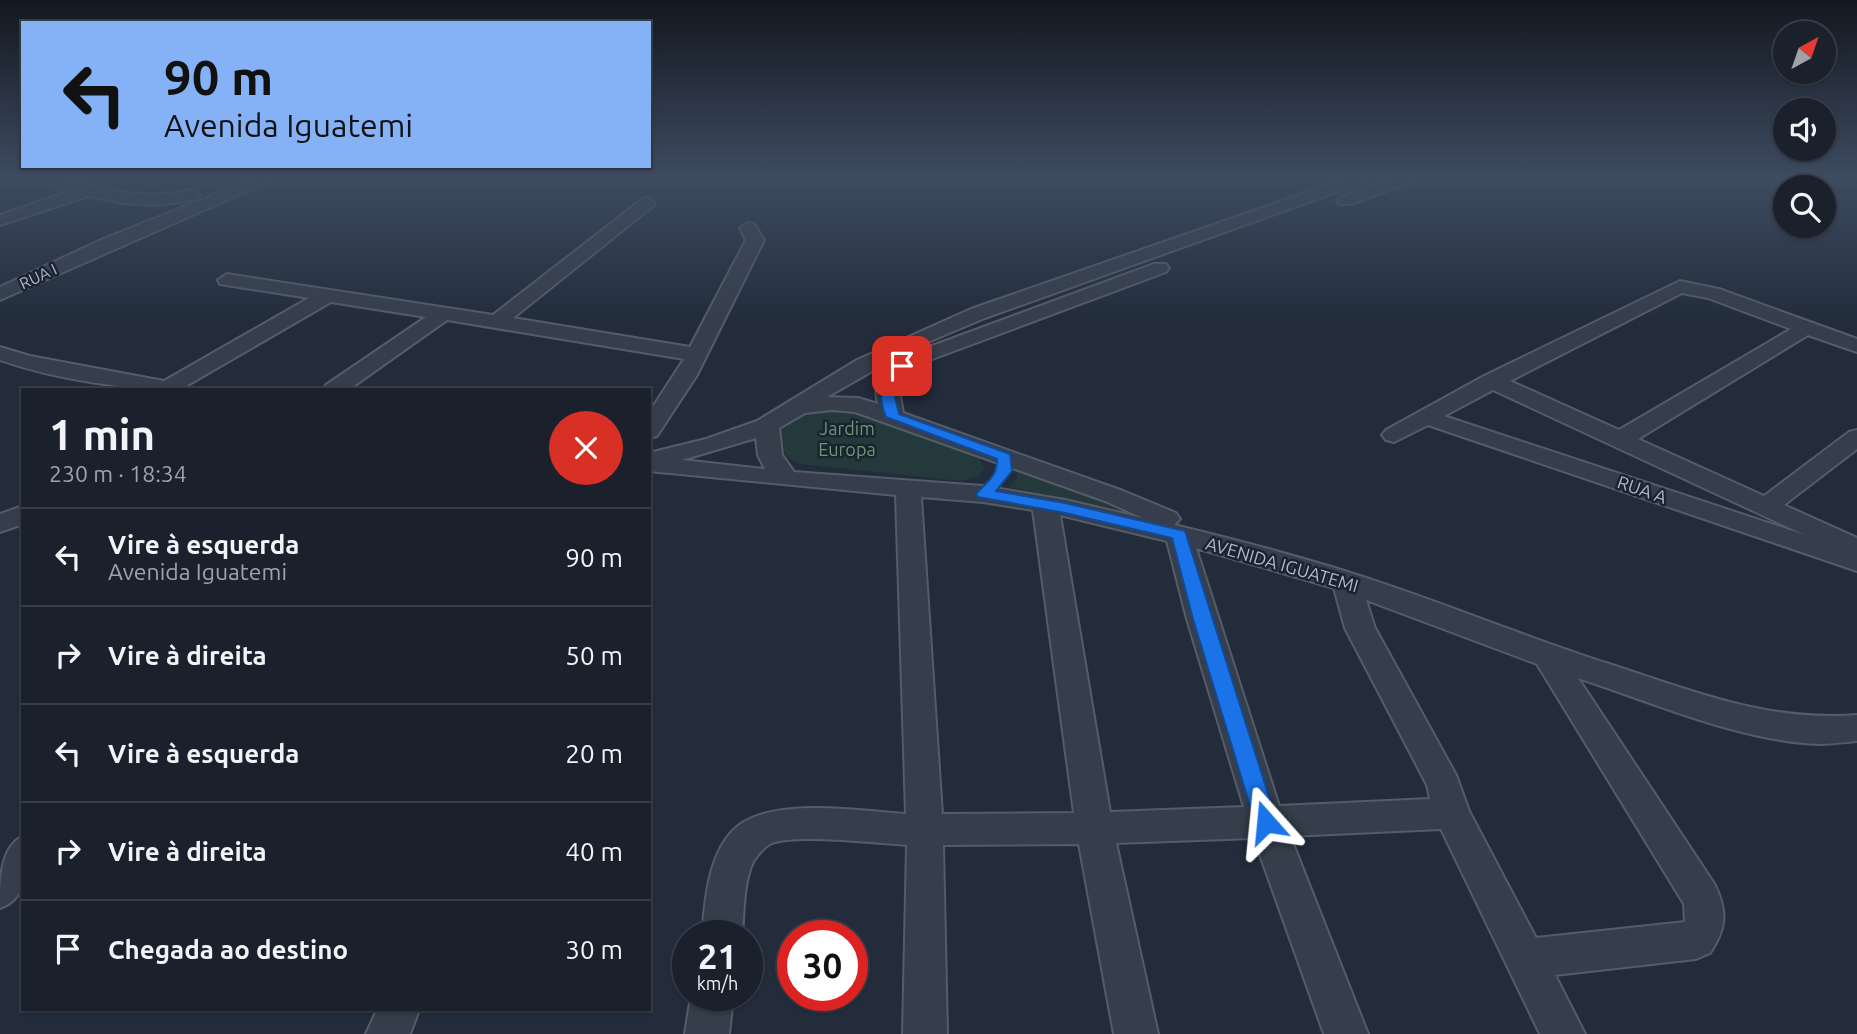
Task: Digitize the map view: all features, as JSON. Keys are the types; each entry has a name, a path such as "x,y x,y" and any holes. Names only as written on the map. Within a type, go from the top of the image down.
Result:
{"street":[{"name":"RUA I","path":"0,294 153,225"},
{"path":"498,321 619,225"},
{"path":"651,458 696,452 767,425 872,359 951,322 1227,225"},
{"path":"893,417 887,402 886,388 894,373 912,360 1280,225"},
{"path":"651,428 697,355 755,240 748,228"},
{"path":"227,280 659,346 697,355"},
{"path":"1394,435 1492,381 1680,287 1698,289 1857,346"},
{"path":"175,388 326,297"},
{"path":"337,388 444,313"},
{"path":"1620,440 1806,328"},
{"path":"0,353 26,362 168,388"},
{"name":"RUA A","path":"1492,381 1857,549"},
{"path":"791,411 833,403 858,405 1114,496 1222,546"},
{"name":"RUA A","path":"1426,417 1857,562"},
{"path":"767,425 770,457 774,467 787,479"},
{"path":"1767,506 1857,437"},
{"path":"983,494 996,484 1004,471 1005,457"},
{"name":"AVENIDA IGUATEMI","path":"651,464 787,479 983,494 1045,505 1179,535 1346,582 1548,656 1754,721 1819,731 1857,727"},
{"path":"908,488 925,830 925,1034"},
{"path":"1045,505 1094,827 1136,1034"},
{"path":"1179,535 1202,619 1266,822 1346,1034"},
{"path":"1346,582 1360,628 1444,785 1451,813 1563,1034"},
{"path":"1524,959 1696,940 1706,921 1707,912 1701,897 1548,656"},
{"path":"725,920 735,860 746,843 760,831 785,826 925,830 1094,827 1451,813"},
{"path":"0,891 21,855"},
{"path":"388,1034 398,1011"},
{"path":"707,1034 710,1011"}],"green space":[{"name":"Jardim Europa","path":"819,409 851,409 979,458 984,469 977,477 961,481 800,464 790,459 779,447 779,432 792,420"},
{"path":"1017,468 1147,515 1008,487 1017,478"}],"route":[{"path":"902,366 894,373 886,388 885,395 893,417 1005,457 1004,471 996,484 983,494 1065,508 1179,535 1202,619 1266,822"}]}
